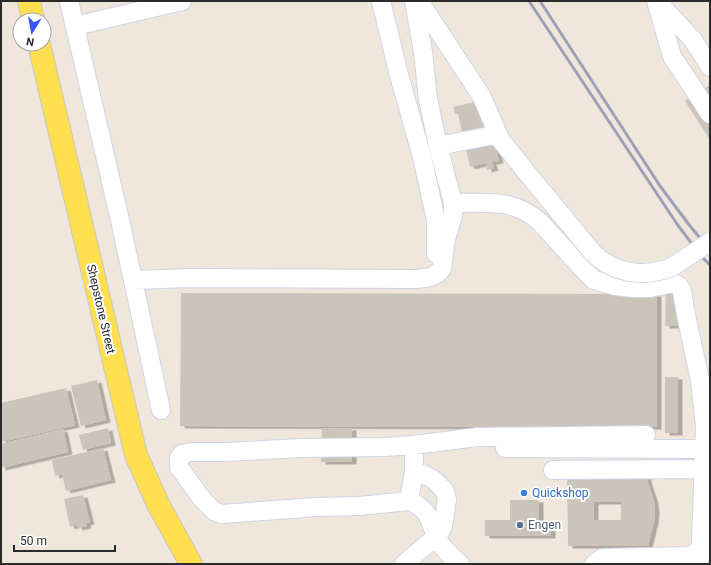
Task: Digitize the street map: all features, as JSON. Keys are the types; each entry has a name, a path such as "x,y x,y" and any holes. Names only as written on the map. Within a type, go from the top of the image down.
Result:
{"main road":[{"path":"29,1 31,12"},
{"name":"Shepstone Street","path":"41,52 136,455 158,504 191,564"}],"street":[{"path":"69,1 133,280 161,410"},
{"path":"75,26 182,1"},
{"path":"381,1 399,75 422,157 436,220 436,275"},
{"path":"133,280 191,278 415,279 436,275 440,272 444,263 446,239 453,216 452,203 428,99 423,52 414,1"},
{"path":"419,1 482,97 500,139 593,253 602,261 620,270 638,273 652,273 666,270 710,242"},
{"path":"657,1 692,40 710,67"},
{"path":"657,1 672,56 710,114"},
{"path":"438,146 494,135 500,139"},
{"path":"452,203 501,203 513,205 523,209 540,222 594,280 615,286 633,288 650,288 674,284 679,286 682,291 700,380 707,426 704,449 699,557 609,557 602,558 594,564"},
{"path":"460,564 448,553 437,538 426,512 409,501 358,506 316,507 222,514 214,511 208,506 179,467 179,457 182,454 191,452 384,447 414,445 477,437 646,435"},
{"path":"409,501 414,471 414,445"},
{"path":"469,448 704,449"},
{"path":"553,470 704,469"},
{"path":"404,564 437,538 443,526 447,500 446,494 431,477 414,471"}],"building":[{"path":"710,85 710,140 685,101"},
{"path":"478,101 486,106 499,161 492,162 494,168 487,170 486,163 470,167 458,114 455,114 453,107"},
{"path":"666,287 678,287 678,326 665,326"},
{"path":"181,293 657,294 657,427 180,426"},
{"path":"665,377 678,377 678,433 665,433"},
{"path":"97,380 106,420 81,426 71,386"},
{"path":"66,388 75,425 1,442 1,403"},
{"path":"108,428 111,443 83,450 79,435"},
{"path":"352,428 352,462 321,462 322,429"},
{"path":"63,429 68,452 1,468 1,444"},
{"path":"103,448 111,480 66,491 62,474 55,476 52,460"},
{"path":"567,476 647,476 654,501 655,512 648,546 568,546","holes":["594,502 621,502 621,520 594,520"]},
{"path":"83,495 90,522 86,523 87,526 78,528 77,525 70,527 64,499"},
{"path":"510,500 539,500 539,520 551,520 551,536 485,536 485,520 510,520"}],"railway":[{"path":"529,1 677,224 701,256 710,265"},
{"path":"540,1 660,186 710,250"}],"place":[{"name":"Quickshop","path":"524,493"},
{"name":"Engen","path":"520,525"}]}
